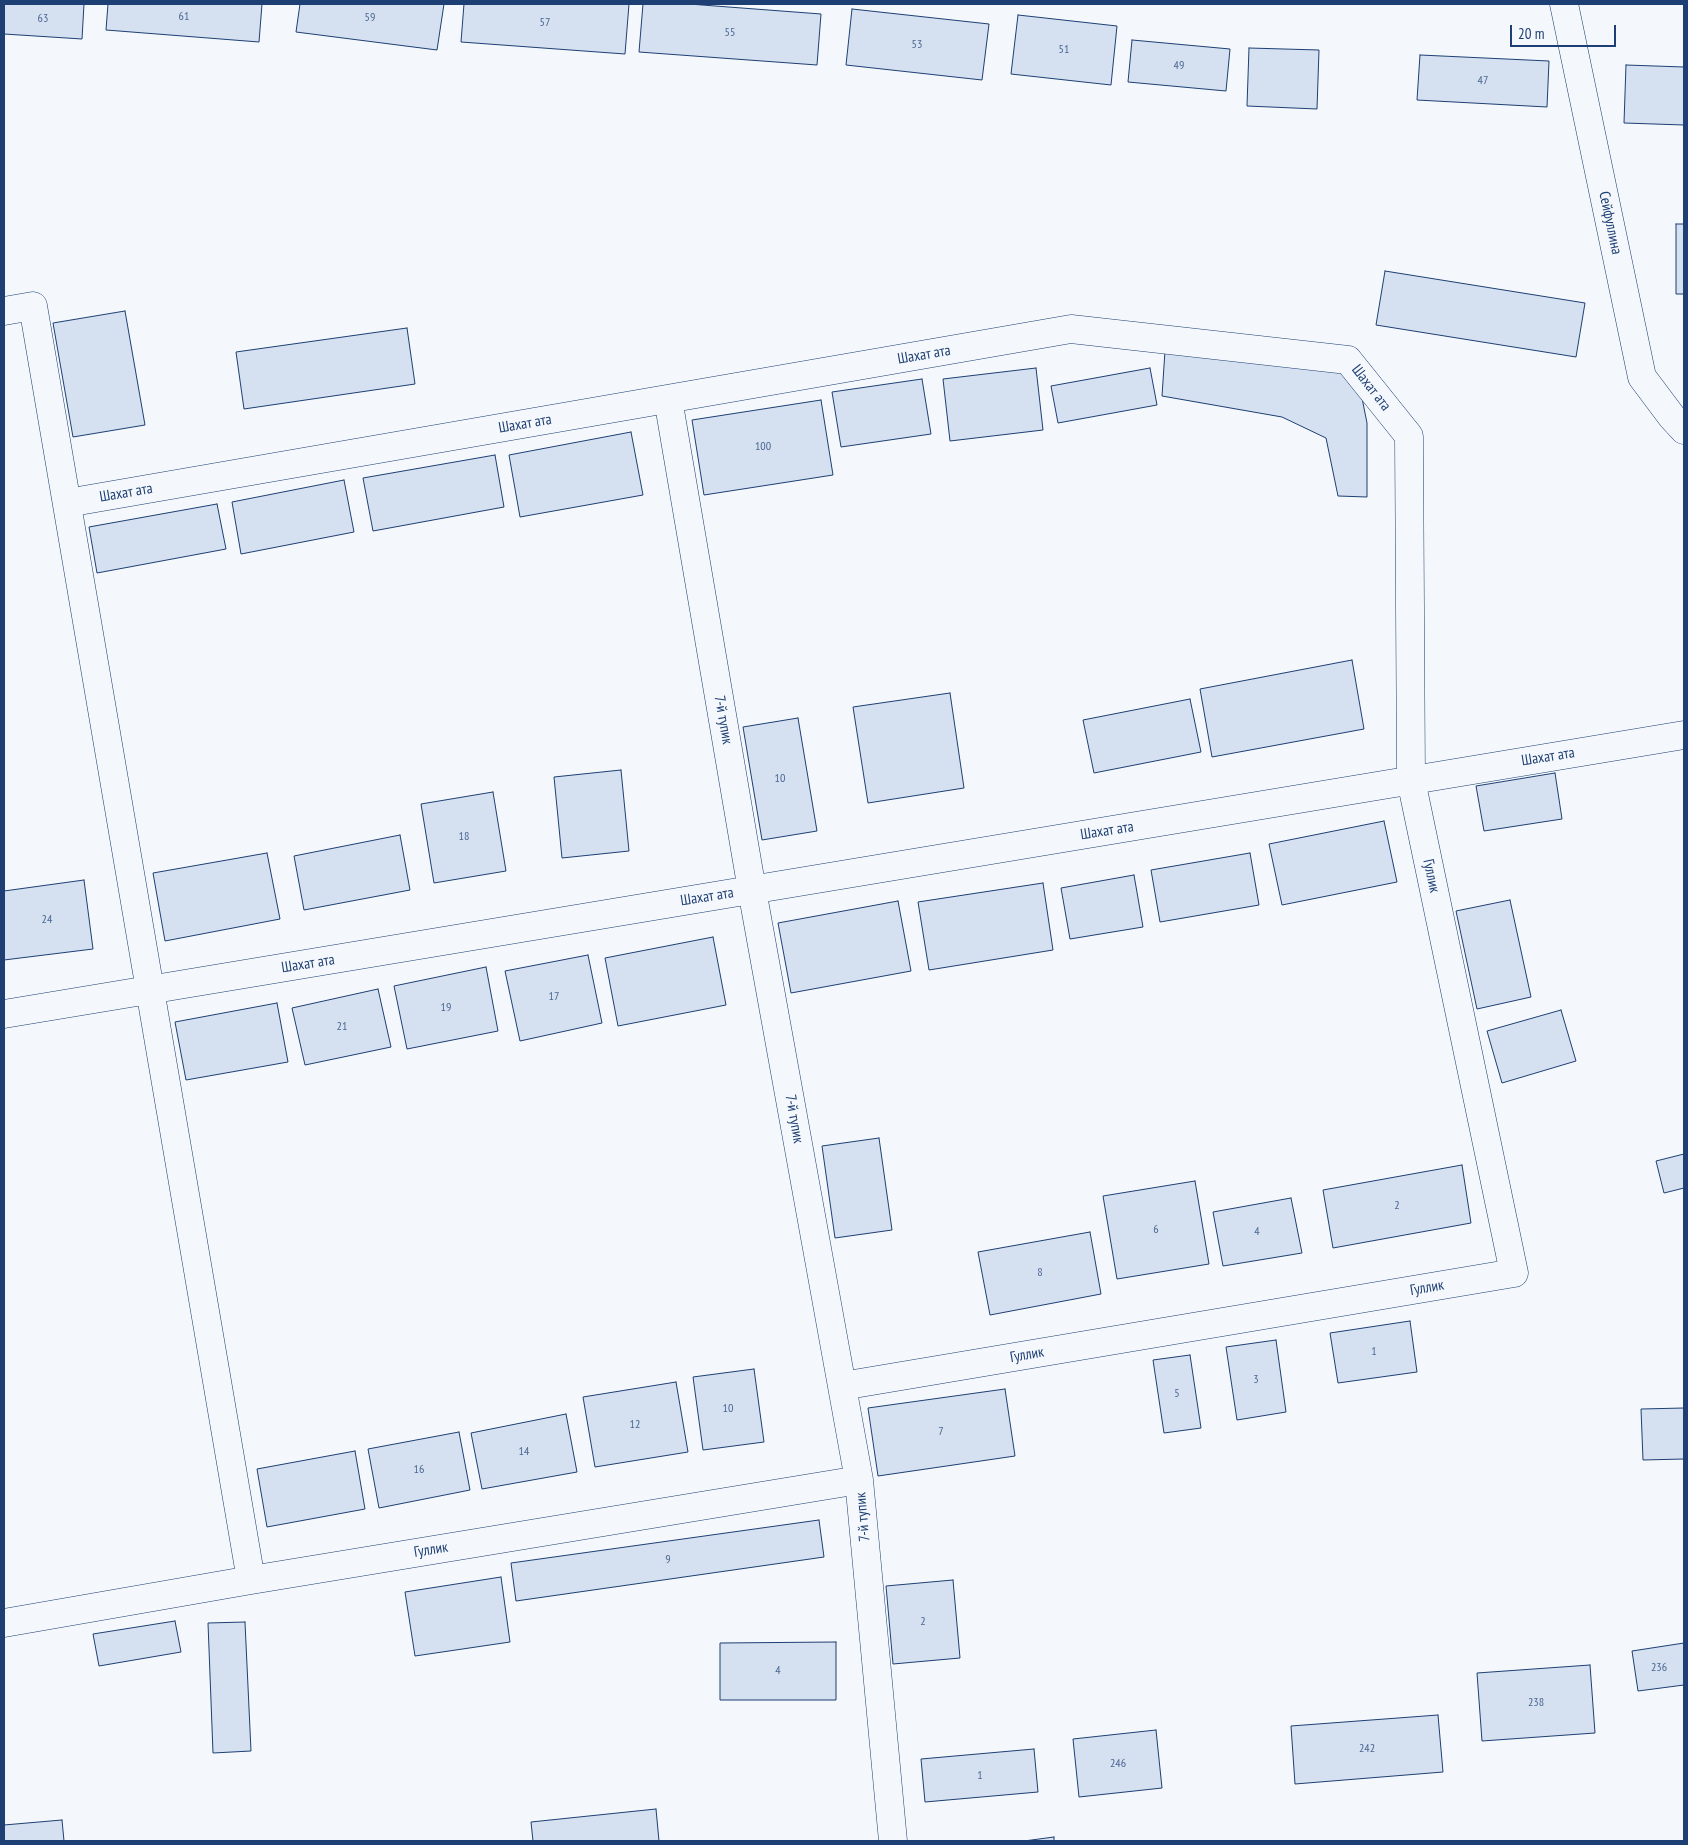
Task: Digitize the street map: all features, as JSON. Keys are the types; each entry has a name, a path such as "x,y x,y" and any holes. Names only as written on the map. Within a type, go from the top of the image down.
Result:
{"street":[{"name":"Сейфуллина","path":"1564,4 1642,377 1684,430"},
{"path":"4,310 33,306 250,1580"},
{"name":"Шахат ата","path":"67,503 1071,330 1348,360 1409,436 1411,780"},
{"name":"7-й тупик","path":"668,399 752,890 859,1480 893,1841"},
{"name":"Шахат ата","path":"4,1014 1684,735"},
{"name":"Гуллик","path":"842,1386 1514,1273 1411,780"},
{"name":"Гуллик","path":"4,1623 250,1580 859,1480"}],"building":[{"path":"4,4 84,4 82,39 4,34"},
{"path":"108,4 262,4 259,42 106,30"},
{"path":"300,4 444,4 437,50 296,32"},
{"path":"464,4 629,4 625,54 461,42"},
{"path":"643,4 689,4 821,14 817,65 639,52"},
{"path":"852,9 989,24 982,80 846,65"},
{"path":"1018,15 1117,26 1111,85 1011,74"},
{"path":"1132,40 1230,49 1226,91 1128,82"},
{"path":"1249,48 1319,50 1317,109 1247,106"},
{"path":"1420,55 1549,61 1547,107 1417,100"},
{"path":"1626,65 1684,67 1684,125 1624,123"},
{"path":"1676,224 1684,224 1684,294 1676,294"},
{"path":"1385,271 1585,303 1576,357 1376,325"},
{"path":"125,311 145,425 73,437 53,323"},
{"path":"407,328 415,384 244,409 236,352"},
{"path":"1165,351 1342,370 1361,393 1367,423 1367,497 1338,496 1326,438 1282,417 1162,396"},
{"path":"1036,368 1043,430 950,441 943,379"},
{"path":"1150,368 1157,405 1058,423 1051,386"},
{"path":"922,379 931,434 841,447 832,392"},
{"path":"821,400 833,475 704,495 692,420"},
{"path":"631,432 643,495 520,517 509,455"},
{"path":"495,455 504,507 373,531 363,478"},
{"path":"344,480 354,532 241,554 232,502"},
{"path":"217,504 226,549 97,573 89,527"},
{"path":"1352,660 1364,729 1212,757 1200,689"},
{"path":"950,693 964,788 868,803 853,707"},
{"path":"1190,699 1201,752 1094,773 1083,720"},
{"path":"798,718 817,831 762,840 743,727"},
{"path":"621,770 629,851 562,858 554,777"},
{"path":"1555,773 1562,819 1484,831 1476,786"},
{"path":"493,792 506,871 434,883 421,804"},
{"path":"1384,821 1397,882 1282,905 1269,844"},
{"path":"400,835 410,890 304,910 294,856"},
{"path":"267,853 280,919 165,941 153,873"},
{"path":"1250,853 1259,905 1160,922 1151,870"},
{"path":"1134,875 1143,927 1070,939 1061,888"},
{"path":"84,880 93,949 4,960 4,891"},
{"path":"1043,883 1053,950 929,970 918,902"},
{"path":"1510,900 1531,997 1477,1009 1456,911"},
{"path":"898,901 911,971 791,993 778,923"},
{"path":"713,937 726,1005 618,1026 605,958"},
{"path":"588,955 602,1023 520,1041 505,971"},
{"path":"486,967 498,1031 407,1049 394,986"},
{"path":"378,989 391,1047 305,1065 292,1008"},
{"path":"277,1003 288,1062 186,1080 175,1022"},
{"path":"1561,1010 1576,1061 1502,1083 1487,1031"},
{"path":"879,1138 892,1230 835,1238 822,1146"},
{"path":"1684,1154 1684,1188 1664,1193 1656,1161"},
{"path":"1462,1165 1471,1223 1333,1248 1323,1190"},
{"path":"1195,1181 1209,1264 1117,1279 1103,1196"},
{"path":"1291,1198 1302,1253 1223,1266 1213,1212"},
{"path":"1090,1232 1101,1294 990,1315 978,1252"},
{"path":"1410,1321 1417,1372 1338,1383 1330,1333"},
{"path":"1276,1340 1286,1412 1237,1420 1226,1347"},
{"path":"1190,1355 1201,1428 1164,1433 1153,1360"},
{"path":"754,1369 764,1442 703,1450 693,1377"},
{"path":"676,1382 688,1452 595,1467 583,1397"},
{"path":"1005,1389 1015,1456 878,1476 868,1408"},
{"path":"1684,1408 1684,1459 1643,1460 1641,1409"},
{"path":"566,1414 577,1472 482,1489 471,1433"},
{"path":"459,1432 470,1490 379,1508 368,1449"},
{"path":"355,1451 365,1509 267,1527 257,1469"},
{"path":"819,1520 824,1557 516,1601 511,1563"},
{"path":"501,1577 510,1642 415,1656 405,1592"},
{"path":"953,1580 960,1658 893,1664 886,1586"},
{"path":"175,1621 181,1652 99,1666 93,1634"},
{"path":"245,1622 251,1751 213,1753 208,1623"},
{"path":"836,1642 836,1700 720,1700 720,1643"},
{"path":"1684,1643 1684,1685 1638,1691 1632,1651"},
{"path":"1590,1665 1595,1733 1482,1741 1477,1673"},
{"path":"1438,1715 1443,1772 1295,1784 1291,1726"},
{"path":"1156,1730 1162,1788 1079,1797 1073,1739"},
{"path":"1034,1749 1038,1792 925,1802 921,1759"},
{"path":"656,1809 659,1841 533,1841 531,1822"},
{"path":"62,1820 64,1841 4,1841 4,1825"},
{"path":"1054,1837 1054,1841 1024,1841"}]}
